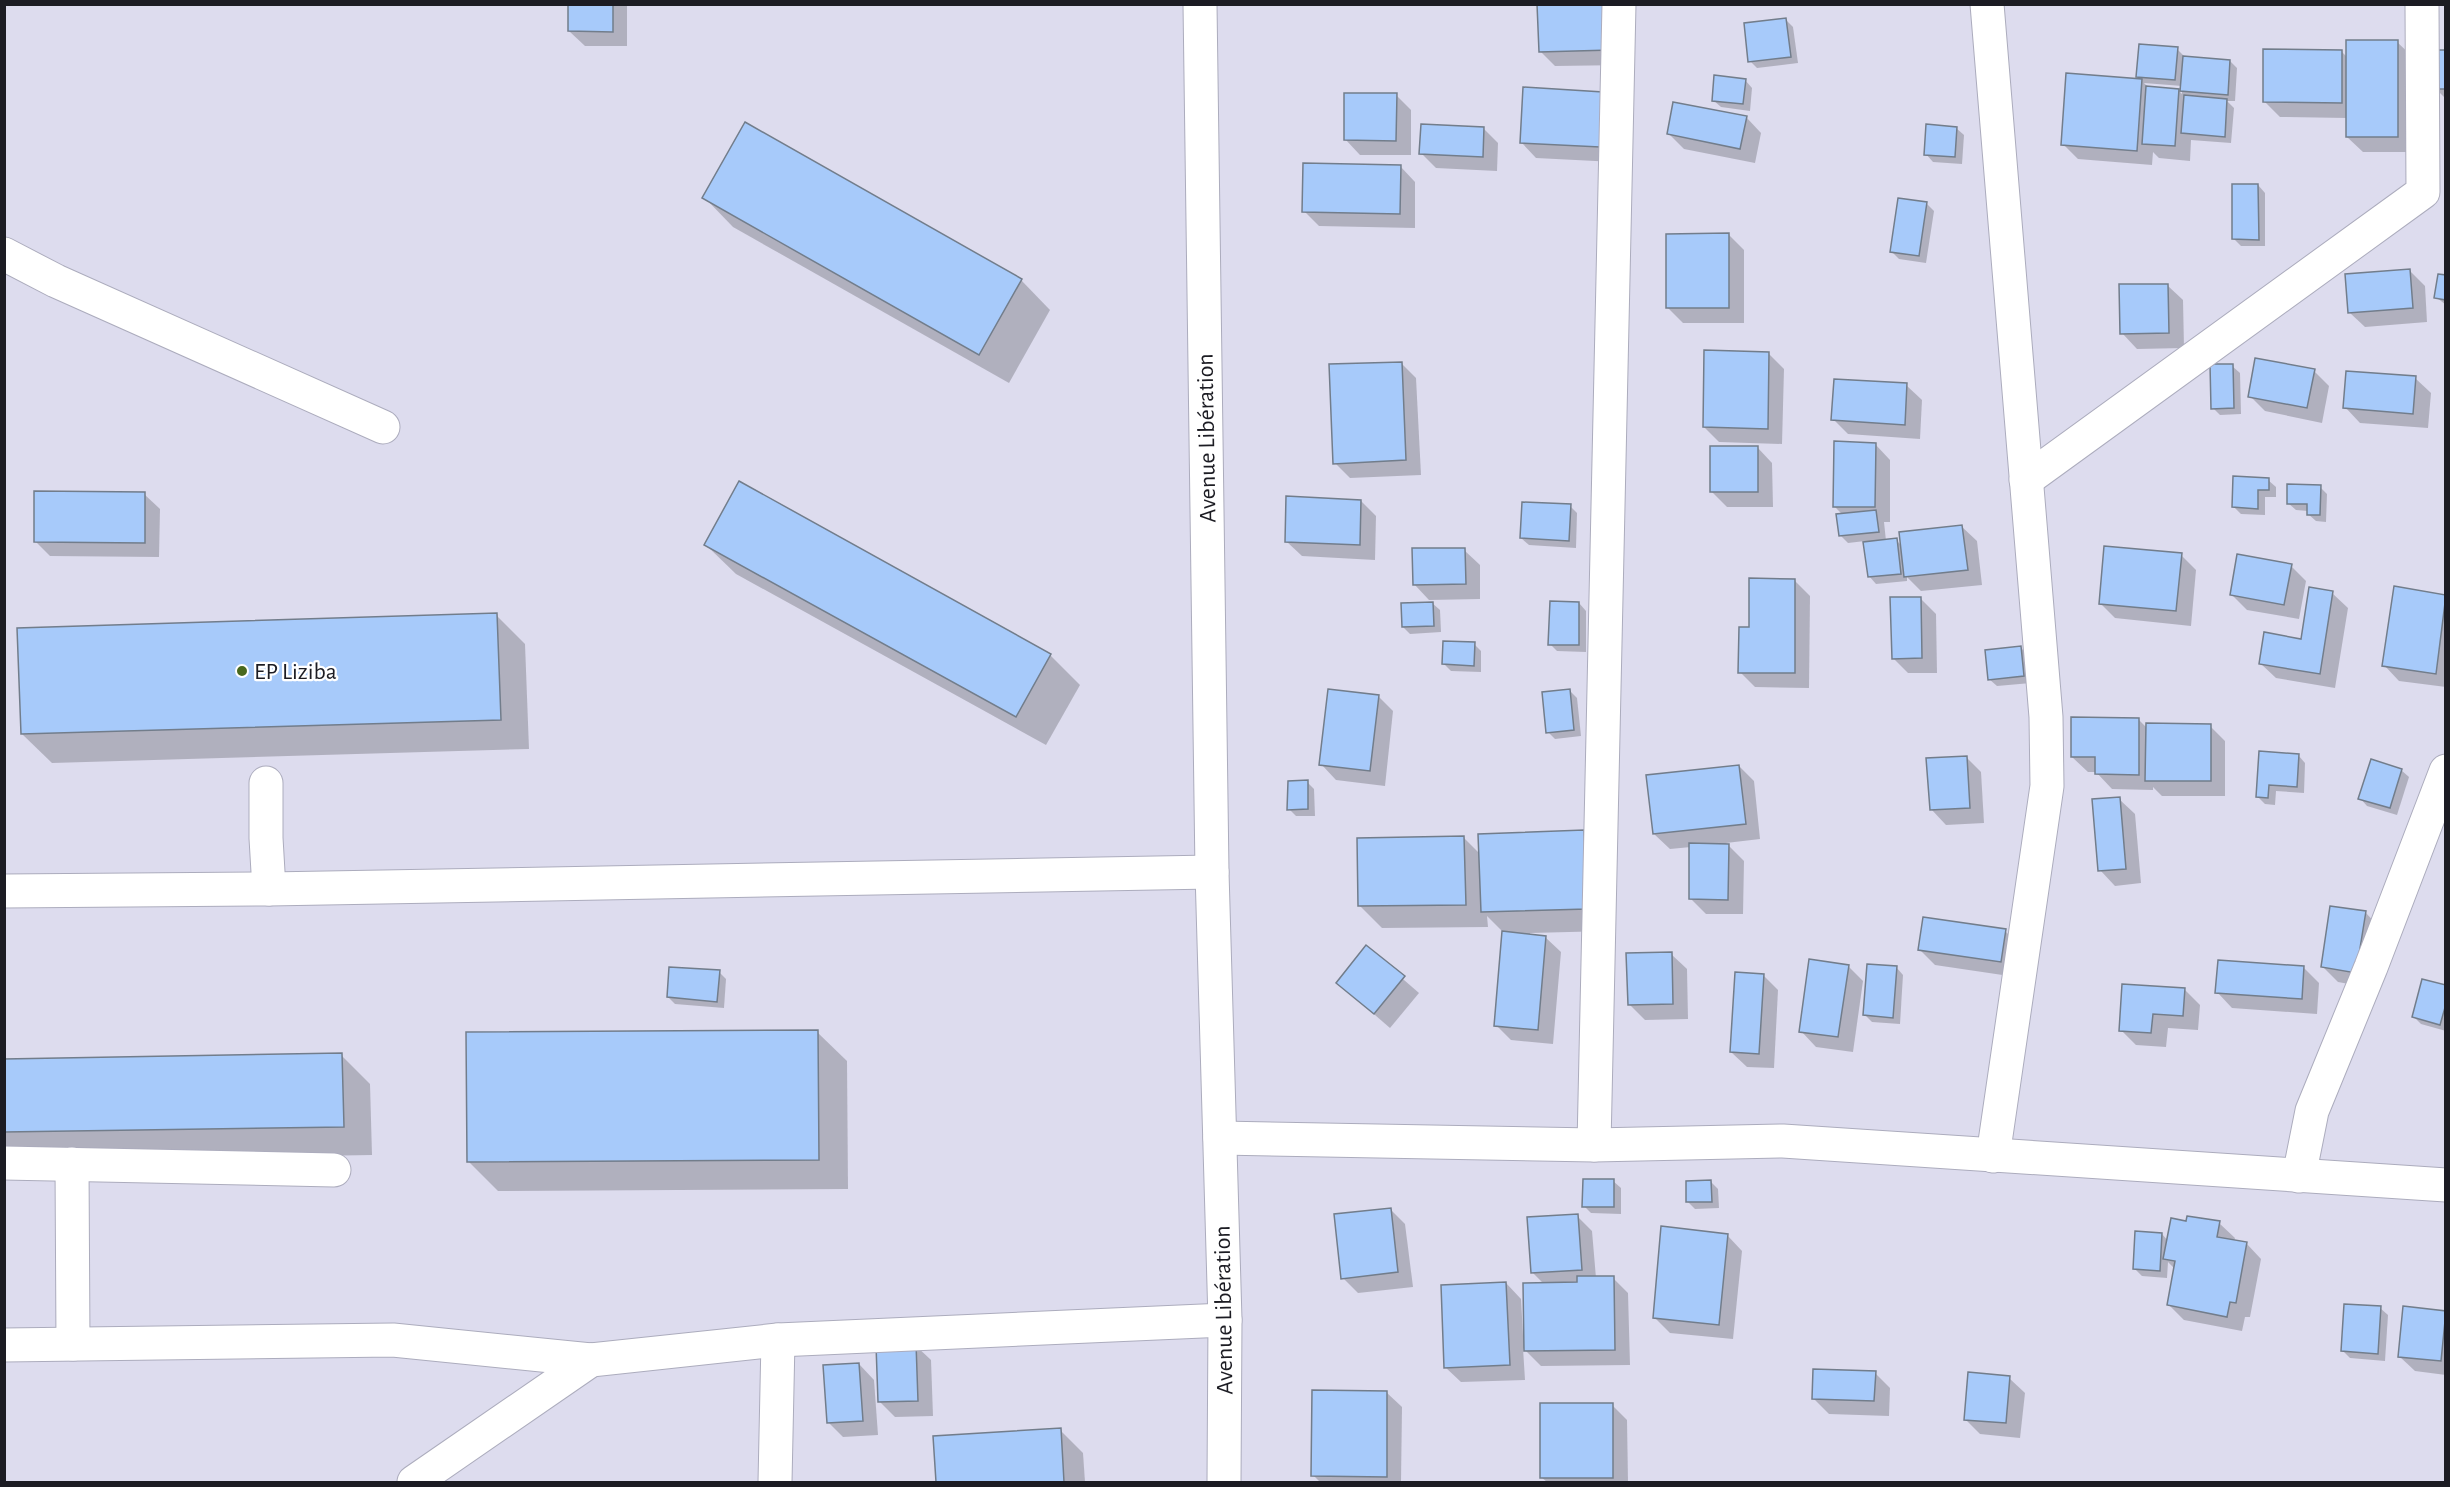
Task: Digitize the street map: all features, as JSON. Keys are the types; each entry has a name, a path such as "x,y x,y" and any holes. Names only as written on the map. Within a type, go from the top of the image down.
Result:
{"street":[{"name":"Avenue Libération","path":"1200,4 1212,872 1225,1320 1224,1482"},
{"path":"1594,1145 1619,4"},
{"path":"1987,4 2046,717 2046,786 1993,1156"},
{"path":"2026,480 2423,192 2422,4"},
{"path":"4,254 56,280 382,428"},
{"path":"2299,1176 2312,1111 2383,935 2445,771"},
{"path":"266,783 269,889"},
{"path":"4,891 269,889 1212,872"},
{"path":"1220,1138 1594,1145 1783,1141 2445,1185"},
{"path":"4,1163 334,1170"},
{"path":"72,1164 73,1344"},
{"path":"4,1345 393,1340 591,1360 778,1340 1225,1320"},
{"path":"775,1482 778,1340"},
{"path":"414,1482 591,1360"}],"building":[{"path":"568,4 613,4 613,32 568,31"},
{"path":"1537,4 1610,4 1611,50 1539,52"},
{"path":"1786,18 1791,57 1748,62 1744,23"},
{"path":"2346,40 2398,40 2398,137 2346,137"},
{"path":"2139,44 2178,47 2175,80 2136,77"},
{"path":"2263,49 2342,50 2342,103 2263,102"},
{"path":"2433,50 2446,50 2446,89 2433,89"},
{"path":"2183,56 2230,60 2228,95 2180,91"},
{"path":"2066,73 2142,79 2137,151 2061,145"},
{"path":"1714,75 1746,79 1743,104 1712,101"},
{"path":"2146,86 2179,89 2175,146 2142,144"},
{"path":"1523,87 1603,92 1600,147 1520,143"},
{"path":"1344,93 1397,93 1396,141 1344,140"},
{"path":"2184,95 2227,99 2225,137 2181,133"},
{"path":"1673,102 1747,116 1740,149 1667,134"},
{"path":"745,122 1022,279 979,355 702,198"},
{"path":"1421,124 1484,127 1483,157 1419,154"},
{"path":"1926,124 1957,127 1955,157 1924,155"},
{"path":"1303,163 1401,165 1400,214 1302,212"},
{"path":"2232,184 2258,184 2259,240 2232,239"},
{"path":"1898,198 1927,202 1919,256 1890,252"},
{"path":"1729,233 1729,308 1666,308 1666,234"},
{"path":"2410,269 2413,308 2348,313 2345,274"},
{"path":"2438,274 2446,275 2446,300 2434,298"},
{"path":"2119,284 2168,284 2169,333 2120,334"},
{"path":"1704,350 1769,352 1768,429 1703,427"},
{"path":"2255,358 2315,369 2307,408 2248,397"},
{"path":"1402,362 1406,460 1333,464 1329,364"},
{"path":"2210,364 2233,364 2234,408 2211,409"},
{"path":"2346,371 2416,376 2413,414 2343,408"},
{"path":"1834,379 1907,383 1905,425 1831,420"},
{"path":"1834,441 1876,443 1875,507 1833,507"},
{"path":"1710,446 1758,446 1758,492 1710,492"},
{"path":"2233,476 2269,478 2269,490 2258,490 2258,509 2232,507"},
{"path":"739,481 1051,654 1016,717 704,545"},
{"path":"2287,484 2321,485 2320,515 2307,515 2307,504 2287,504"},
{"path":"34,491 145,492 145,543 34,542"},
{"path":"1286,496 1361,500 1360,545 1285,542"},
{"path":"1522,502 1571,504 1569,541 1520,538"},
{"path":"1876,510 1879,532 1839,536 1836,514"},
{"path":"1962,525 1968,570 1904,577 1899,532"},
{"path":"1897,538 1901,574 1868,577 1863,542"},
{"path":"2104,546 2182,553 2176,611 2099,604"},
{"path":"1412,548 1465,548 1466,584 1413,585"},
{"path":"2237,554 2292,564 2284,605 2230,595"},
{"path":"1749,578 1795,579 1795,673 1738,673 1739,627 1749,627"},
{"path":"2394,586 2446,595 2436,674 2382,666"},
{"path":"2309,587 2333,591 2320,674 2259,664 2264,632 2301,639"},
{"path":"1890,597 1921,597 1922,658 1892,659"},
{"path":"1550,601 1579,602 1579,645 1548,645"},
{"path":"1433,602 1434,626 1402,627 1401,603"},
{"path":"497,613 501,720 21,734 17,628"},
{"path":"1443,641 1475,642 1474,666 1442,664"},
{"path":"2021,646 2024,676 1988,680 1985,650"},
{"path":"1328,689 1379,695 1370,771 1319,765"},
{"path":"1570,689 1574,730 1546,733 1542,692"},
{"path":"2071,717 2139,718 2139,775 2095,774 2095,757 2071,757"},
{"path":"2146,723 2211,724 2211,781 2145,781"},
{"path":"2259,751 2299,754 2297,787 2269,785 2268,798 2256,797"},
{"path":"1967,756 1970,808 1930,810 1926,758"},
{"path":"2371,759 2402,769 2390,808 2358,799"},
{"path":"1739,765 1746,824 1653,834 1646,775"},
{"path":"1308,780 1308,809 1287,810 1288,781"},
{"path":"2120,797 2126,869 2098,871 2092,799"},
{"path":"1584,830 1587,909 1481,912 1478,834"},
{"path":"1464,836 1466,905 1358,906 1357,838"},
{"path":"1689,843 1729,844 1728,900 1689,899"},
{"path":"2330,906 2366,911 2356,973 2321,967"},
{"path":"1923,917 2006,929 2001,962 1918,950"},
{"path":"1502,931 1546,936 1538,1030 1494,1026"},
{"path":"1366,945 1405,976 1374,1014 1336,983"},
{"path":"1672,952 1673,1004 1628,1005 1626,953"},
{"path":"1809,959 1849,965 1838,1037 1799,1032"},
{"path":"2218,960 2304,966 2302,999 2215,993"},
{"path":"1867,964 1897,966 1893,1018 1863,1015"},
{"path":"669,967 720,970 717,1002 667,997"},
{"path":"1735,972 1764,974 1759,1054 1730,1052"},
{"path":"2422,979 2446,985 2446,1004 2440,1025 2412,1017"},
{"path":"2122,984 2185,988 2183,1016 2153,1014 2151,1033 2119,1031"},
{"path":"818,1030 819,1160 467,1162 466,1032"},
{"path":"342,1053 344,1127 4,1132 4,1059"},
{"path":"1583,1179 1614,1179 1614,1207 1582,1207"},
{"path":"1711,1180 1712,1202 1686,1202 1686,1181"},
{"path":"1391,1208 1398,1272 1341,1279 1334,1214"},
{"path":"1578,1214 1582,1270 1531,1273 1527,1217"},
{"path":"2187,1216 2220,1221 2217,1237 2247,1242 2236,1303 2230,1302 2227,1317 2167,1305 2175,1261 2163,1259 2171,1218 2186,1221"},
{"path":"1661,1226 1728,1234 1719,1325 1653,1318"},
{"path":"2135,1231 2162,1233 2160,1271 2133,1269"},
{"path":"1577,1276 1614,1276 1615,1350 1524,1351 1523,1283 1577,1282"},
{"path":"1506,1282 1510,1365 1444,1368 1441,1285"},
{"path":"2344,1304 2381,1306 2378,1354 2341,1351"},
{"path":"2403,1306 2446,1311 2441,1361 2398,1357"},
{"path":"916,1343 918,1401 878,1402 876,1345"},
{"path":"859,1363 863,1421 827,1423 823,1365"},
{"path":"1813,1369 1876,1371 1874,1401 1812,1399"},
{"path":"1968,1372 2010,1376 2006,1423 1964,1420"},
{"path":"1312,1390 1387,1391 1387,1477 1311,1476"},
{"path":"1540,1403 1613,1403 1613,1478 1540,1478"},
{"path":"1061,1428 1064,1482 936,1482 933,1436"}],"place":[{"name":"EP Liziba","path":"242,671"}]}
